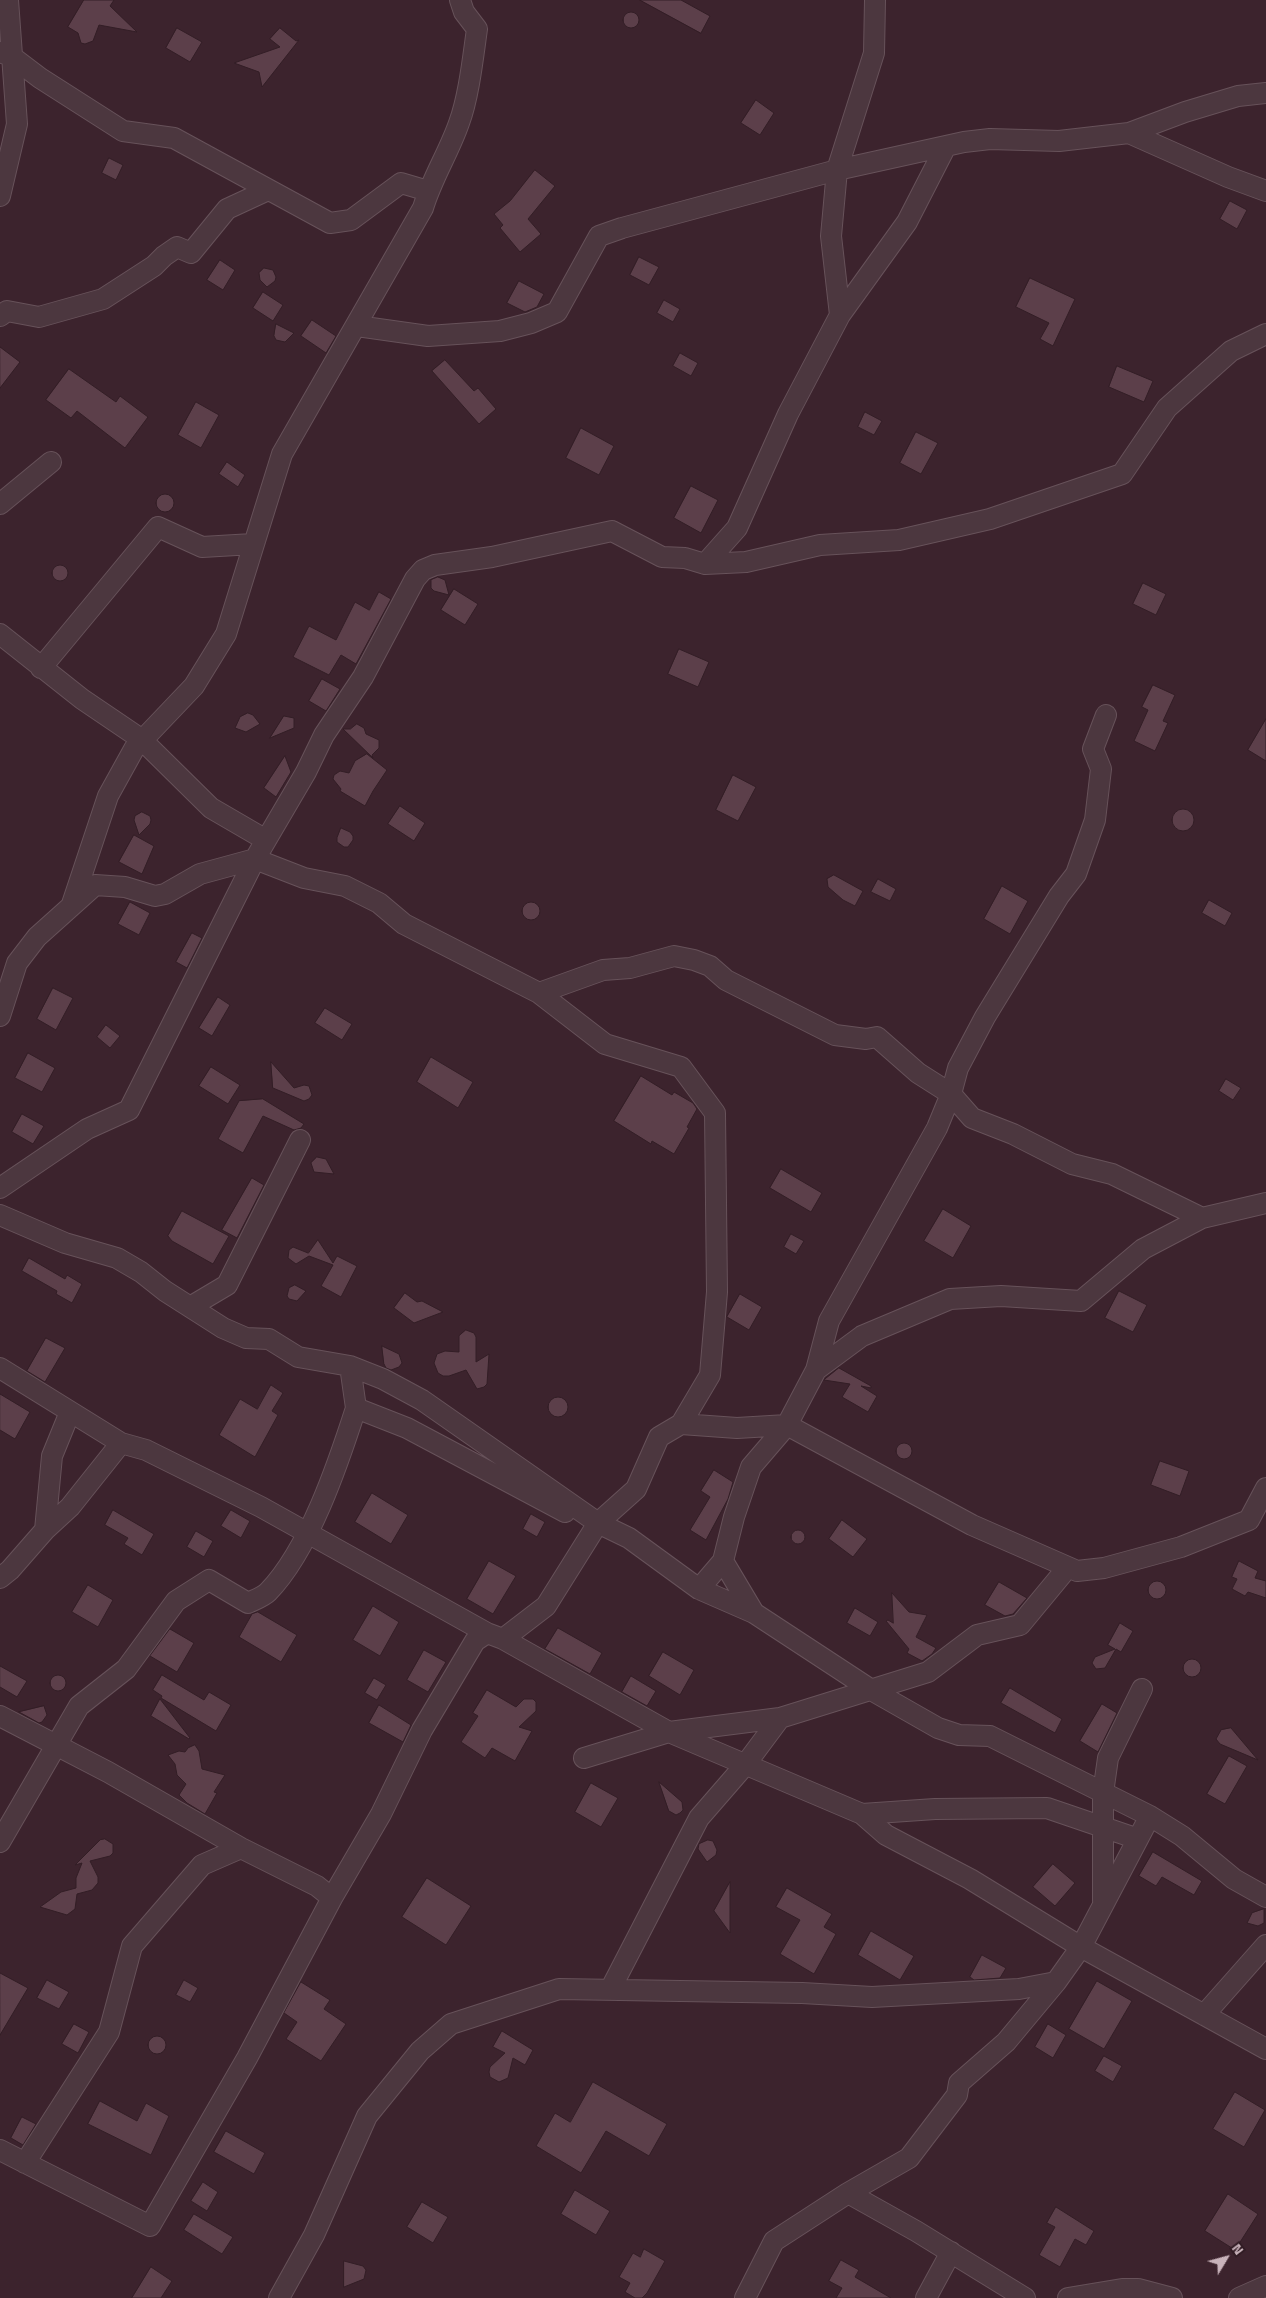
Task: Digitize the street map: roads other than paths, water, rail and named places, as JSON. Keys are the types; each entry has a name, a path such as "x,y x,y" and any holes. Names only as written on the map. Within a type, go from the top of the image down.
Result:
{"street":[{"path":"0,196 17,124 6,54 8,0"},
{"path":"72,904 108,796 141,739 194,686 226,634 282,454 424,208 428,192 460,122 474,55 477,29 464,12 460,0"},
{"path":"840,315 831,236 837,170 874,53 875,0"},
{"path":"6,54 123,131 174,138 330,223 351,220 401,183 428,192"},
{"path":"357,326 428,336 500,331 531,323 557,312 599,236 622,228 837,170 946,146 990,139 1059,141 1129,133 1185,112 1238,96 1266,94"},
{"path":"1129,133 1228,177 1266,191"},
{"path":"704,564 737,528 788,414 840,315 907,222 946,146"},
{"path":"0,316 7,311 39,317 103,299 154,266 177,247 191,253 227,209 268,190"},
{"path":"0,1188 88,1130 129,1110 255,859 306,772 324,736 363,677 415,579 423,570 435,565 492,557 612,532 662,557 685,558 704,564 746,562 820,545 899,540 990,519 1122,474 1167,408 1231,351 1266,334"},
{"path":"0,504 51,462"},
{"path":"42,668 158,527 202,547 253,544"},
{"path":"0,634 82,699 141,739 211,808 266,840"},
{"path":"699,1589 724,1561 734,1517 751,1467 787,1425 816,1370 829,1321 937,1128 951,1094 958,1068 985,1017 1059,896 1076,874 1096,820 1101,769 1093,749 1106,715"},
{"path":"0,1016 4,990 17,963 37,937 95,885 125,887 155,896 165,894 200,874 255,859 304,878 345,886 379,903 404,924 539,992 604,1044 682,1067 715,1113 717,1292 710,1375 681,1424 659,1437 636,1489 598,1523 546,1606 495,1636 475,1641 422,1730 382,1814 332,1898 246,2058 150,2226 0,2150"},
{"path":"539,992 603,970 630,968 674,956 694,960 710,966 726,980 834,1035 866,1040 877,1037 918,1073 951,1094 972,1118 1013,1134 1072,1164 1112,1174 1202,1218"},
{"path":"190,1306 227,1285 300,1140"},
{"path":"816,1370 862,1336 950,1299 1001,1296 1081,1301 1143,1249 1202,1218 1266,1203"},
{"path":"1,1213 65,1243 117,1258 141,1272 223,1328 246,1338 269,1339 298,1357 350,1366 383,1379 422,1400 598,1523 628,1538 699,1589 754,1613 873,1691 938,1728 959,1735 990,1736 1150,1816 1182,1836 1234,1879 1266,1897"},
{"path":"0,1842 58,1746 79,1706 126,1669 176,1601 209,1580 248,1603 267,1594 285,1570 307,1533 339,1462 356,1408 350,1366"},
{"path":"0,1368 121,1444 146,1450 261,1507 669,1732 862,1814 886,1835 970,1878 1081,1947 1266,2048"},
{"path":"356,1408 407,1428 562,1512 598,1523"},
{"path":"44,1530 52,1456 70,1412"},
{"path":"681,1424 736,1428 787,1425 972,1525 1076,1571 1104,1568 1180,1546 1249,1520 1266,1488"},
{"path":"0,1578 10,1570 44,1530 70,1507 121,1444"},
{"path":"724,1561 754,1613"},
{"path":"584,1758 669,1732 780,1718 873,1691 928,1672 977,1635 1020,1625 1068,1567"},
{"path":"1103,1905 1104,1793 1108,1758 1142,1689"},
{"path":"0,1716 108,1772 241,1848 317,1886 332,1898"},
{"path":"610,1990 699,1818 745,1765 780,1718"},
{"path":"862,1814 935,1809 1047,1808 1138,1839"},
{"path":"745,2298 774,2240 848,2192 909,2158 957,2095 959,2083 1006,2042 1056,1982 1081,1947 1150,1816"},
{"path":"25,2163 109,2032 132,1946 202,1865 241,1848"},
{"path":"1204,2015 1266,1945"},
{"path":"279,2298 314,2235 367,2116 420,2051 451,2024 559,1989 802,1993 872,1997 1018,1989 1056,1982"},
{"path":"848,2192 1025,2298"},
{"path":"926,2298 951,2252"},
{"path":"1238,2298 1266,2286"},
{"path":"1068,2298 1122,2288 1138,2289 1172,2298"}]}
